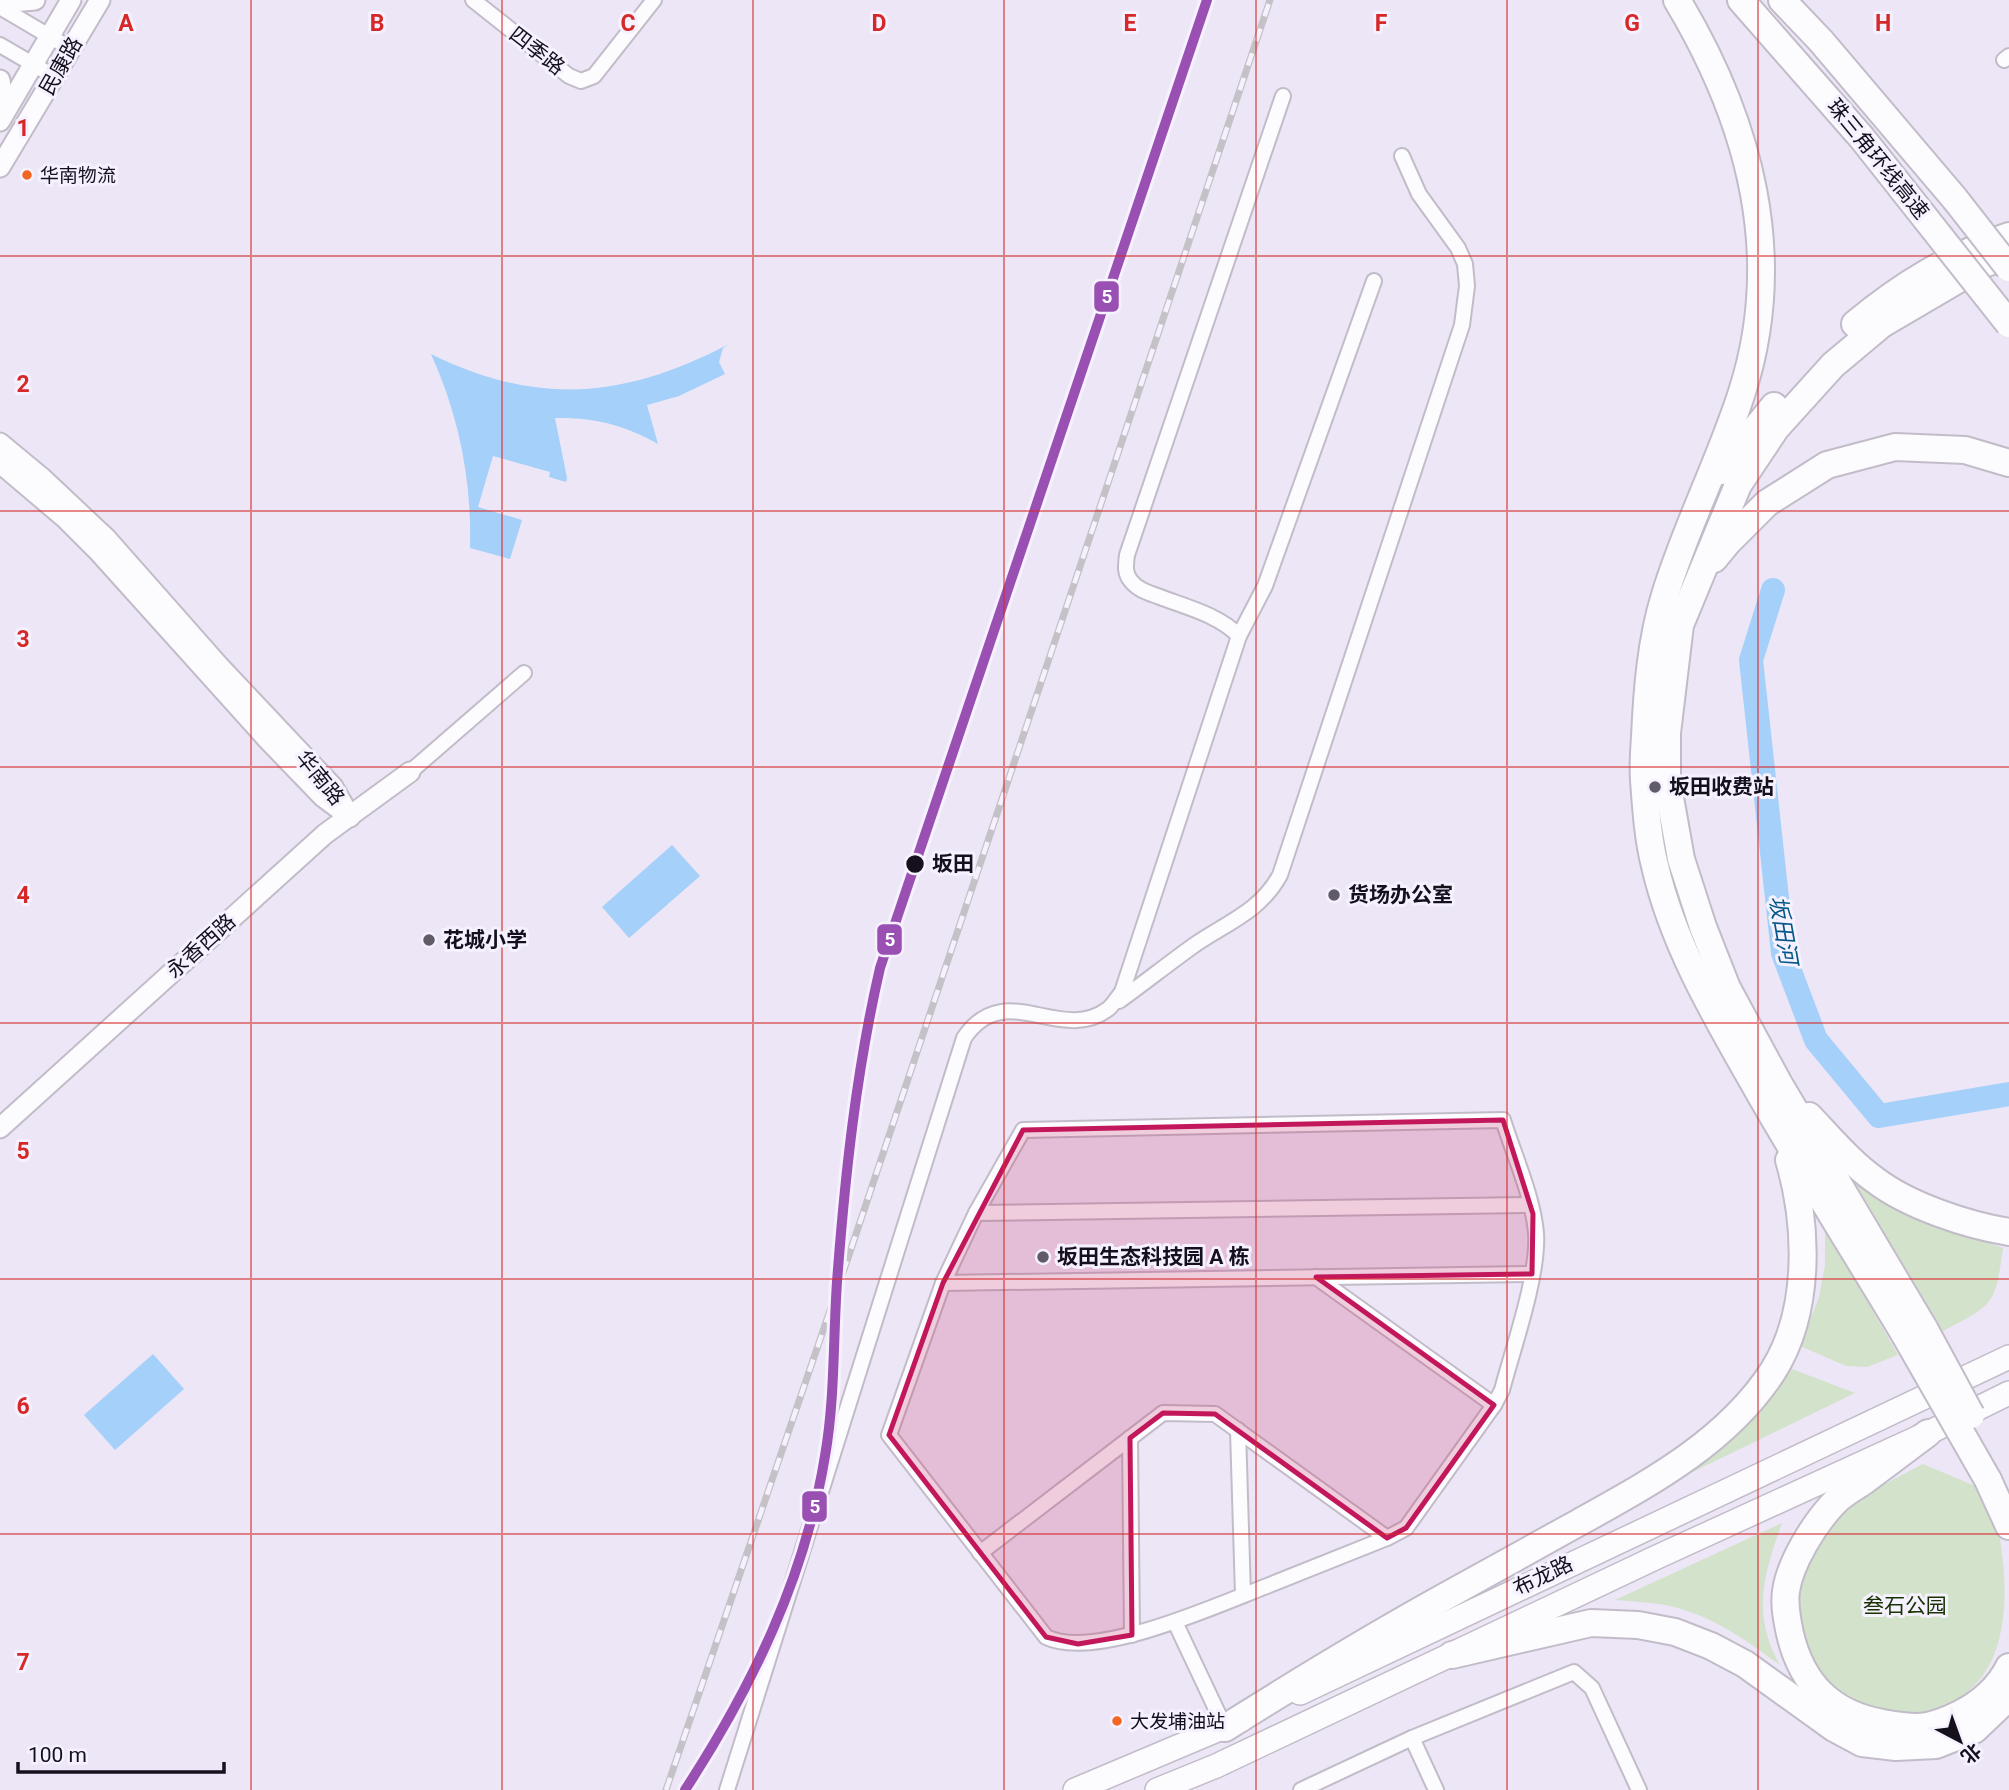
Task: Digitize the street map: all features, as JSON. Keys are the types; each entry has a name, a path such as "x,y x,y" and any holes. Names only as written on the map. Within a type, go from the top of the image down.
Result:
{"highway":[{"path":"1677,0 1718,77 1737,127 1751,178 1760,230 1762,281 1754,338 1742,391 1664,597 1652,656 1643,778 1655,865 1681,942 1715,1014 1781,1131 1915,1333"},
{"name":"珠三角环线高速","path":"1741,0 1862,138 2009,324"},
{"name":"珠三角环线高速","path":"1782,0 1821,41 1955,199 2009,268"},
{"path":"1703,495 1765,415 1826,349 1868,313 1922,274 1978,247 2009,236"},
{"path":"2009,256 1986,263 1882,324 1833,365 1776,428 1738,485 1680,625 1667,733 1667,781 1681,859 1703,927 1727,988 1915,1333 2000,1480 2009,1525"},
{"path":"1698,579 1728,542 1767,503 1828,465 1895,447 1965,450 2009,463"},
{"path":"1779,1084 1875,1181 1916,1203 1959,1219 2005,1231"},
{"path":"1224,1728 1371,1638 1647,1485 1692,1454 1729,1423 1755,1395 1774,1368 1788,1338 1799,1298 1803,1226 1796,1184 1781,1131"},
{"path":"1928,1433 1834,1502 1811,1535 1793,1566 1786,1593 1787,1622 1794,1652 1808,1681 1859,1719 1916,1729 1948,1720 1981,1703 2004,1677 2009,1667"},
{"path":"1452,1654 1591,1623 1638,1625 1675,1632 1711,1646 1745,1664 1834,1728 1862,1743 1896,1747 1936,1745 1974,1730 2009,1697"}],"main road":[{"path":"0,5 35,0"},
{"name":"民康路","path":"0,121 71,0"},
{"name":"民康路","path":"0,167 100,0"},
{"path":"0,80 3,101 0,114"},
{"name":"华南路","path":"0,443 107,538 220,667 333,788 350,817"},
{"name":"华南路","path":"0,463 66,519 97,550 268,740 323,797 350,817"},
{"name":"永香西路","path":"0,1128 325,834 410,772"},
{"name":"布龙路","path":"1074,1790 1224,1728 2009,1357"},
{"name":"布龙路","path":"1157,1790 1224,1762 2009,1393"},
{"path":"1181,1790 1224,1762"}],"street":[{"name":"四季路","path":"473,0 569,76 581,81 594,76 654,0"},
{"path":"0,5 71,49"},
{"path":"0,45 55,77"},
{"path":"1239,636 1230,626 1139,589 1129,580 1125,568 1127,555 1283,96"},
{"path":"727,1790 964,1038 971,1027 984,1016 1000,1011 1017,1010 1068,1021 1092,1018 1260,903 1280,875 1462,324 1467,286 1465,264 1458,248 1419,194 1402,156"},
{"path":"1110,1008 1122,992 1129,975 1239,636 1265,586 1374,281"},
{"path":"410,772 524,673"},
{"path":"1503,1120 1530,1205 1536,1236 1532,1274 1502,1390 1406,1528 1387,1538 1175,1622 1132,1635 1078,1644 1058,1643 1046,1637 889,1435 943,1283 976,1213 1023,1130 1503,1120"},
{"path":"976,1213 1530,1205"},
{"path":"943,1283 1532,1274"},
{"path":"1316,1277 1494,1405"},
{"path":"980,1553 1163,1413 1214,1414 1387,1538"},
{"path":"1238,1430 1243,1595"},
{"path":"1130,1437 1132,1635"},
{"path":"1175,1622 1224,1728"},
{"path":"1301,1790 1412,1738 1574,1672 1592,1688 1639,1790"},
{"path":"1412,1738 1436,1790"}],"highlighted area":[{"path":"1503,1120 1533,1214 1532,1274 1316,1277 1494,1405 1406,1528 1387,1538 1215,1414 1163,1413 1130,1438 1132,1635 1078,1644 1046,1637 889,1435 943,1283 1023,1130"}],"green space":[{"path":"1853,1179 1924,1219 2003,1248 1997,1282 1989,1301 1973,1315 1943,1331"},
{"path":"1825,1228 1898,1355 1867,1367 1846,1366 1800,1346 1819,1297 1825,1265"},
{"path":"1792,1369 1855,1393 1674,1481 1729,1439 1764,1405"},
{"name":"叁石公园","path":"1923,1464 1975,1486 1992,1519 2000,1539 2003,1561 2004,1606 2001,1629 1996,1650 1987,1669 1974,1686 1957,1699 1923,1712 1868,1707 1849,1699 1836,1688 1814,1661 1802,1628 1802,1584 1817,1550 1846,1511 1873,1491"},
{"path":"1782,1523 1763,1594 1766,1628 1780,1665 1738,1636 1693,1613 1659,1604 1615,1600"}],"water":[{"path":"729,344 723,348 719,362 725,374 679,396 647,405 658,444 608,424 555,418 566,482 549,477 550,472 493,456 478,507 522,520 510,559 470,548 469,498 462,449 449,401 431,354 470,371 508,382 545,388 582,389 618,385 654,376"},
{"path":"672,845 700,876 629,938 602,907"},
{"path":"153,1354 184,1389 115,1450 84,1415"}],"waterway":[{"name":"坂田河","path":"1773,590 1751,660 1783,953 1816,1040 1879,1116 2009,1094"}],"railway":[{"path":"666,1790 850,1252 1270,0"}],"transit line":[{"name":"5","path":"685,1790 732,1712 773,1630 804,1545 816,1501 828,1435 837,1282 848,1163 864,1046 880,968 1207,0"}],"place":[{"name":"华南物流","path":"27,175"},
{"name":"坂田收费站","path":"1655,787"},
{"name":"坂田","path":"915,864"},
{"name":"货场办公室","path":"1334,895"},
{"name":"花城小学","path":"429,940"},
{"name":"坂田生态科技园 A 栋","path":"1043,1257"},
{"name":"大发埔油站","path":"1117,1721"}]}
